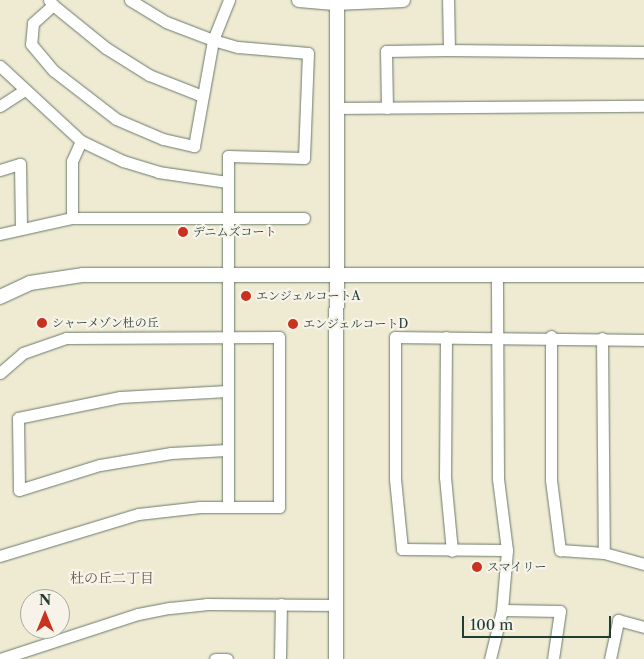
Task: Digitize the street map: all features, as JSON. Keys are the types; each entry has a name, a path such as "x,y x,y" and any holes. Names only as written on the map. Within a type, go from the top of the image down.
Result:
{"street":[{"path":"130,0 166,22 214,40 238,47 308,53 304,158 228,156 228,506"},
{"path":"202,96 149,74 106,48 51,3 33,23 30,44 78,93 116,119 163,139 194,146 214,40 229,0"},
{"path":"299,0 337,3 403,0"},
{"path":"448,0 449,50"},
{"path":"336,659 337,3"},
{"path":"387,108 386,51 644,52"},
{"path":"0,66 81,141 123,161 158,172 227,182"},
{"path":"0,106 25,90"},
{"path":"337,108 644,106"},
{"path":"72,218 72,161 81,141"},
{"path":"0,170 20,164 21,227"},
{"path":"0,234 21,227 72,218 304,218"},
{"path":"490,659 502,610 507,550 498,479 497,275"},
{"path":"0,297 56,277 644,275"},
{"path":"507,550 452,551 402,549 395,479 395,336 497,335 644,340"},
{"path":"446,336 445,477 452,551"},
{"path":"551,336 552,480 560,550 604,553 644,564"},
{"path":"0,373 23,353 66,338 279,337 278,507 228,506 138,514 0,556"},
{"path":"602,338 604,553"},
{"path":"227,391 120,397 18,418 20,490 100,465 171,453 227,450"},
{"path":"0,659 138,614 206,604 337,605"},
{"path":"280,659 281,604"},
{"path":"502,610 560,611 553,659"},
{"path":"610,659 618,620 644,627"},
{"path":"215,659 227,659"}],"place":[{"name":"デニムズコート","path":"183,232"},
{"name":"エンジェルコートA","path":"246,296"},
{"name":"シャーメゾン杜の丘","path":"42,323"},
{"name":"エンジェルコートD","path":"293,324"},
{"name":"スマイリー","path":"477,567"}],"district":[{"name":"杜の丘二丁目","path":"112,578"}]}
